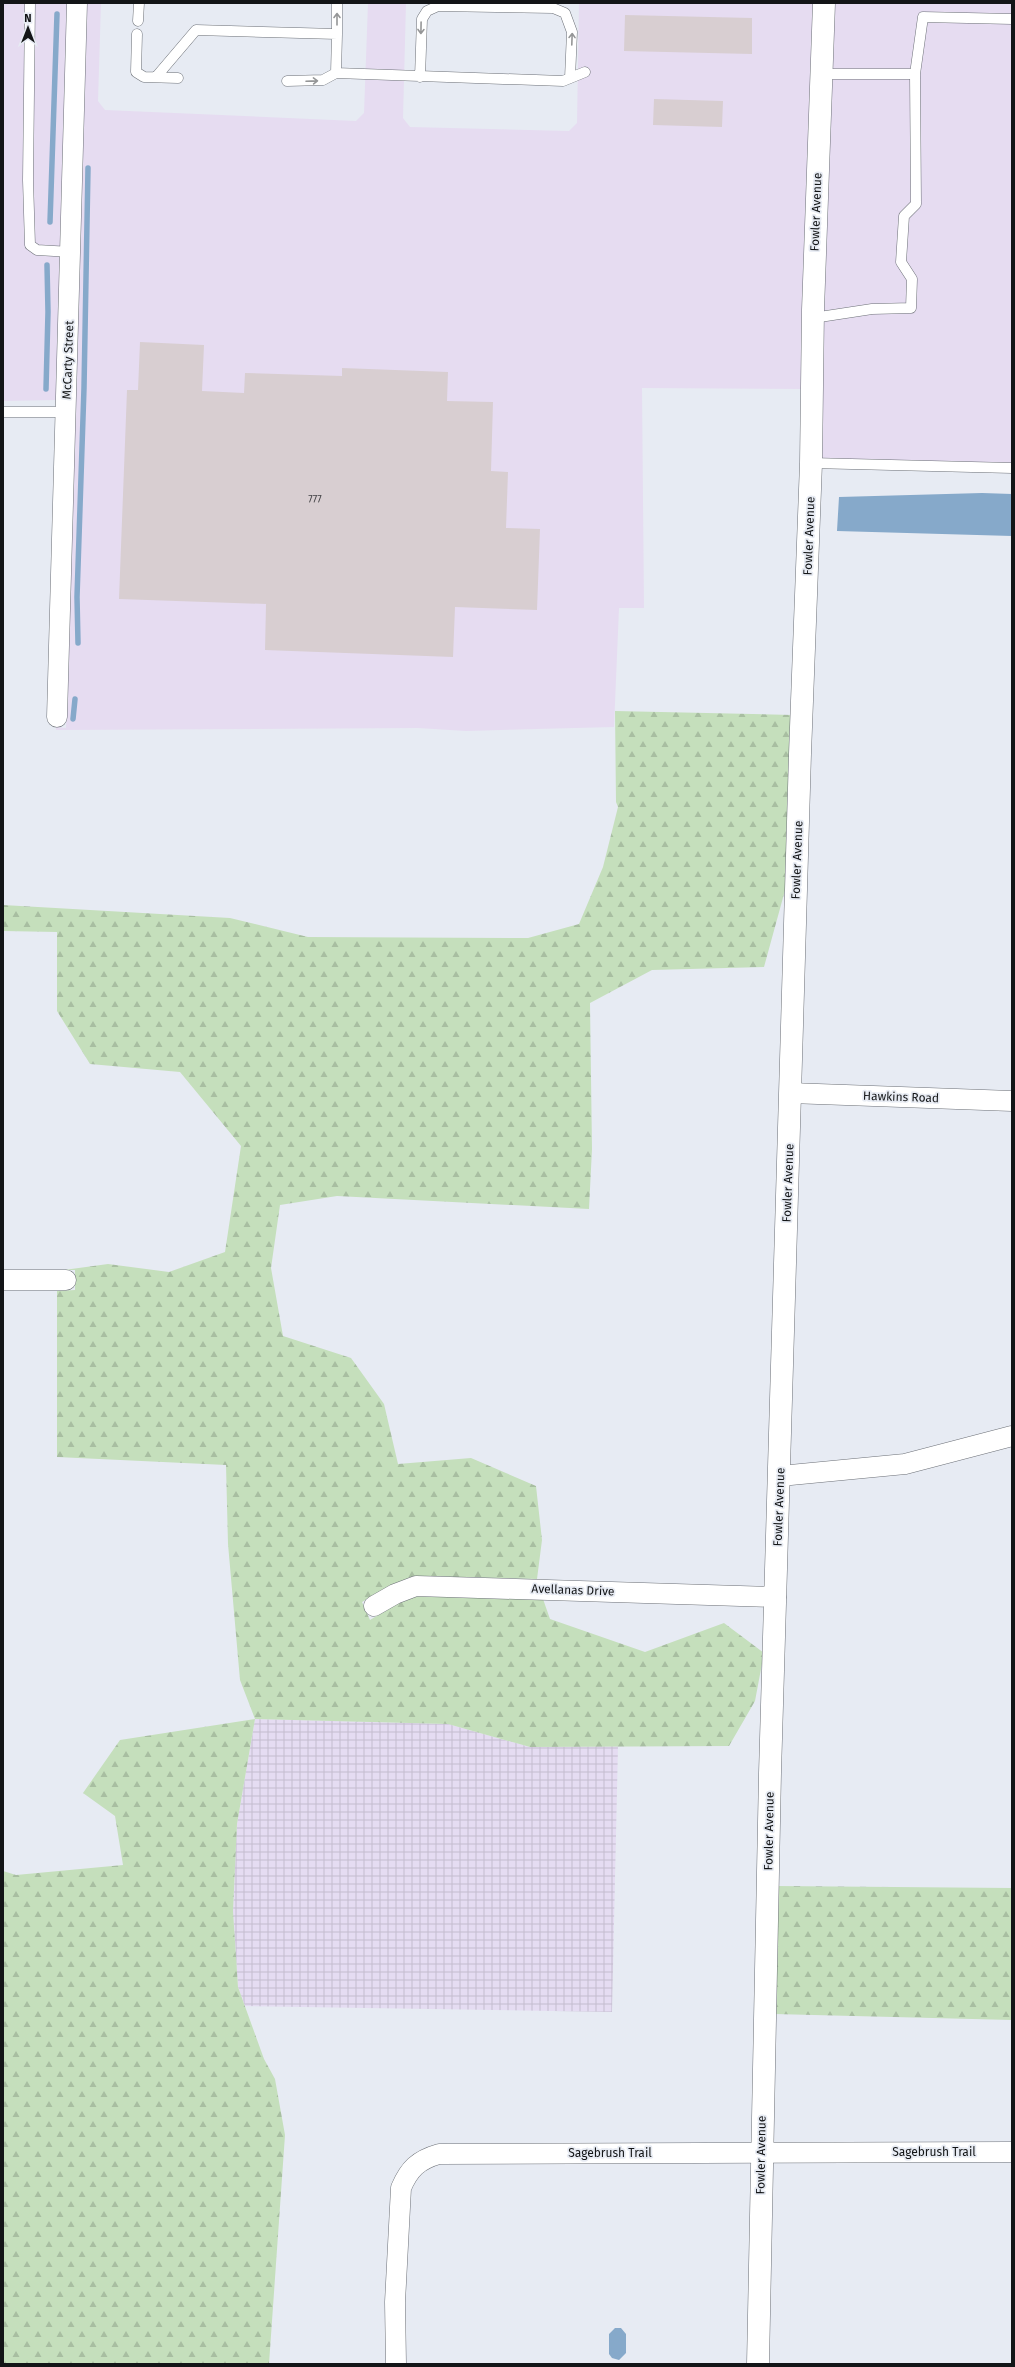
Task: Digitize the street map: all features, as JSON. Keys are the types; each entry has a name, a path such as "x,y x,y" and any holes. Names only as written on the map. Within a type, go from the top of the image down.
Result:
{"street":[{"name":"McCarty Street","path":"57,717 77,3"},
{"name":"Fowler Avenue","path":"758,2364 761,2153 790,1093 811,463 812,318 824,3"},
{"name":"Hawkins Road","path":"790,1093 1012,1101"},
{"path":"3,1280 66,1280"},
{"path":"780,1476 905,1464 1012,1436"},
{"name":"Avellanas Drive","path":"374,1606 395,1594 416,1586 776,1597"},
{"name":"Sagebrush Trail","path":"396,2364 395,2302 401,2188 406,2175 414,2166 426,2158 438,2154 1012,2152"}],"lane":[{"path":"30,3 28,180 30,245 37,250 71,252"},
{"path":"138,21 139,3"},
{"path":"336,73 337,3"},
{"path":"420,77 422,19 427,11 438,6 553,8 565,13 572,32 570,78"},
{"path":"812,318 872,309 911,308 912,279 901,262 904,216 916,204 915,74 923,17 1012,19"},
{"path":"156,77 196,30 337,34"},
{"path":"137,34 136,72 144,77 178,78"},
{"path":"287,81 323,80 336,73 563,81 585,72"},
{"path":"821,74 915,74"},
{"path":"3,412 66,412"},
{"path":"811,463 1012,468"}],"shaded area":[{"path":"3,3 68,3 56,400 3,401"},
{"path":"86,3 101,3 98,101 105,110 356,121 364,113 368,3 406,3 403,118 410,127 569,131 577,123 579,3 815,3 803,389 642,388 644,608 619,608 614,727 466,731 418,728 56,730 56,727 66,728"},
{"path":"833,3 1012,3 1012,470 820,465 822,310"},
{"path":"255,1719 448,1724 530,1747 618,1746 612,2012 245,2006 238,1987 233,1911 237,1824"}],"green space":[{"path":"615,711 793,715 787,883 764,967 652,970 590,1003 592,1149 589,1209 337,1196 280,1205 271,1268 283,1336 351,1358 384,1404 398,1464 471,1458 536,1486 542,1540 537,1579 416,1576 391,1585 362,1602 370,1620 398,1603 417,1596 543,1599 550,1619 645,1652 724,1623 764,1653 755,1701 729,1746 530,1747 448,1724 255,1719 240,1680 228,1544 226,1465 57,1457 57,1291 75,1290 75,1270 64,1270 108,1264 169,1272 225,1252 241,1146 180,1072 90,1064 57,1011 57,932 3,931 3,905 230,918 308,937 528,938 579,924 603,867 618,807 616,802"},
{"path":"255,1719 237,1824 233,1911 238,1987 264,2059 275,2079 285,2135 269,2364 3,2364 3,1871 16,1875 123,1865 115,1816 83,1793 120,1740"},
{"path":"777,1886 1012,1888 1012,2020 774,2014"}],"water":[{"path":"982,493 1012,494 1012,536 837,531 839,497"},
{"path":"615,2328 621,2328 626,2334 626,2353 619,2360 612,2358 609,2354 609,2334"}],"building":[{"path":"625,15 752,18 752,54 624,51"},
{"path":"654,99 723,101 722,127 653,125"},
{"path":"140,342 204,345 202,391 244,393 245,373 342,376 342,368 448,372 447,401 493,402 491,471 508,472 506,528 540,529 537,610 455,607 453,657 265,650 266,604 119,599 127,390 138,390"}],"waterway":[{"path":"50,222 57,14"},
{"path":"78,643 77,597 84,388 88,168"},
{"path":"46,389 48,312 47,265"},
{"path":"73,719 75,699"}]}
